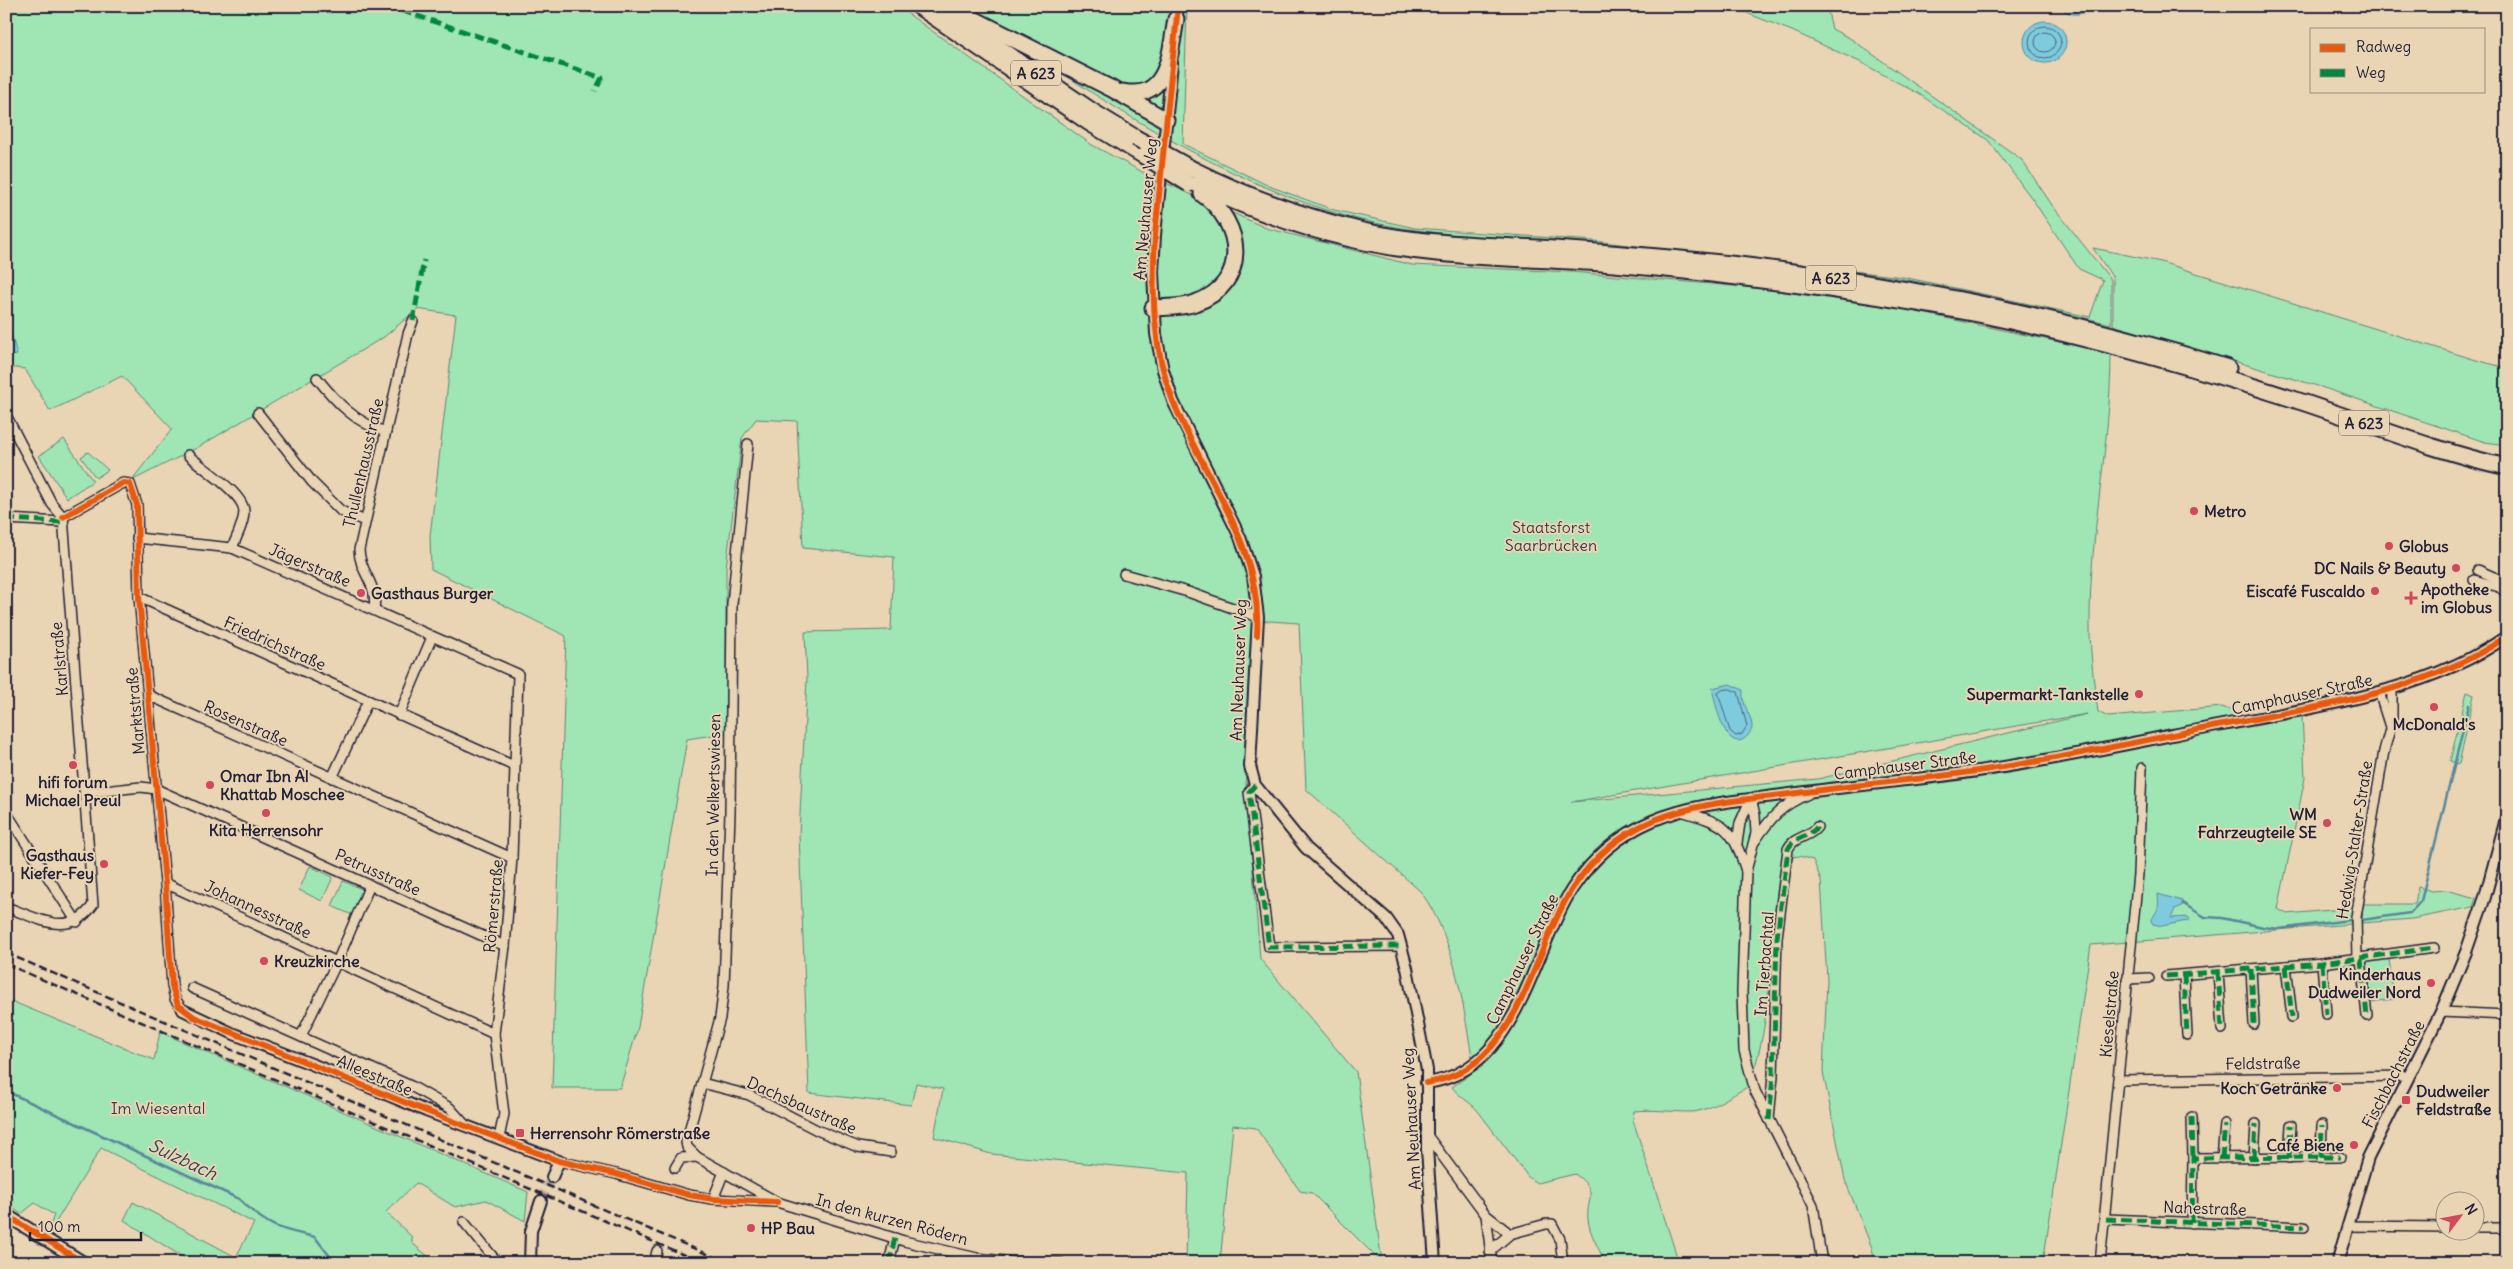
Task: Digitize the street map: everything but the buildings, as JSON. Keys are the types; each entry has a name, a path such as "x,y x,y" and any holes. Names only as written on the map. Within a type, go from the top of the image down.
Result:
{"highway":[{"name":"A 623","path":"918,6 1191,178 1324,221 1395,237 1435,242 1602,252 1738,265 1858,282 1983,304 2188,355 2459,445 2507,457"},
{"name":"A 623","path":"938,6 1095,113 1133,143 1144,156 1276,217 1321,232 1434,253 1591,263 1736,276 1847,292 1981,315 2073,336 2222,376 2456,454 2507,467"},
{"path":"948,6 1112,89 1166,120"},
{"path":"1112,89 1139,94 1147,91 1161,79 1167,67 1177,13"},
{"path":"1153,308 1196,303 1215,293 1230,273 1235,246 1230,223 1215,203 1191,178"}],"main road":[{"path":"6,1215 84,1263"}],"street":[{"name":"Am Neuhauser Weg","path":"1177,13 1154,236 1153,308 1158,352 1173,401 1240,538 1254,576 1258,616 1250,766 1255,785 1306,848 1390,923 1398,935 1427,1070 1426,1134 1435,1263"},
{"name":"Thullenhausstraße","path":"374,609 376,595 360,562 359,550 408,334 413,321"},
{"path":"317,378 348,413 368,426 386,432"},
{"path":"258,413 312,482 341,511 365,522"},
{"path":"6,415 52,504 63,520"},
{"name":"In den Welkertswiesen","path":"686,1142 720,1018 724,986 730,813 732,604 748,444"},
{"path":"188,455 206,471 232,489 242,503 242,522 232,548"},
{"name":"Marktstraße","path":"63,520 123,483 130,484 137,505 139,597 165,883 172,986 175,999 183,1010"},
{"path":"6,519 63,520"},
{"name":"Karlstraße","path":"63,520 93,905 77,922"},
{"name":"Jägerstraße","path":"137,538 232,548 518,674"},
{"path":"2478,570 2507,583"},
{"path":"1124,574 1188,592 1258,616"},
{"path":"2474,580 2499,588 2507,593"},
{"name":"Friedrichstraße","path":"139,597 514,766"},
{"name":"Camphauser Straße","path":"1426,1083 1446,1080 1464,1070 1479,1060 1498,1039 1520,1002 1564,903 1595,860 1628,833 1656,820 1681,811 1719,802 1954,774 2082,752 2379,692 2428,677 2484,652 2507,636"},
{"path":"399,715 432,637"},
{"name":"Römerstraße","path":"498,1138 504,1114 494,1034 505,946 512,858 518,674"},
{"name":"Hedwig-Stalter-Straße","path":"2367,1016 2359,959 2356,917 2394,702 2392,688"},
{"name":"Hedwig-Stalter-Straße","path":"2379,692 2390,727"},
{"name":"Rosenstraße","path":"148,695 512,858"},
{"path":"332,778 368,701"},
{"name":"Kieselstraße","path":"2100,1263 2106,1218 2138,874 2142,768"},
{"name":"Am Neuhauser Weg","path":"1255,785 1249,792 1269,947 1401,946"},
{"path":"85,793 141,787 156,789"},
{"name":"Petrusstraße","path":"156,789 505,946"},
{"name":"Im Tierbachtal","path":"1754,843 1774,814 1793,800 1817,790"},
{"name":"Im Tierbachtal","path":"1751,798 1755,815 1754,843 1746,871 1742,992 1744,1050 1755,1091 1792,1161 1813,1206 1822,1263"},
{"name":"Im Tierbachtal","path":"1737,843 1740,823 1751,798"},
{"name":"Im Tierbachtal","path":"1681,811 1719,824 1737,843 1746,871"},
{"path":"6,812 77,922 67,925 49,922 6,906"},
{"name":"Fischbachstraße","path":"2337,1263 2368,1158 2441,1012 2485,897 2507,815"},
{"name":"Im Tierbachtal","path":"1769,1120 1773,1076 1777,938 1788,849 1794,840 1809,835 1817,827"},
{"name":"Johannesstraße","path":"165,883 494,1034"},
{"path":"301,1036 337,962 370,885"},
{"path":"2166,976 2322,963 2434,948"},
{"path":"2322,963 2326,1014"},
{"path":"2286,966 2292,1017"},
{"path":"2250,969 2254,1024"},
{"path":"2218,972 2222,1029"},
{"path":"2184,975 2187,1035"},
{"path":"2127,979 2149,978"},
{"path":"192,988 434,1098 450,1108 466,1126"},
{"name":"Alleestraße","path":"183,1010 234,1034 559,1161"},
{"path":"2441,1012 2507,1015"},
{"name":"Feldstraße","path":"2118,1080 2409,1076"},
{"name":"Dachsbaustraße","path":"702,1083 749,1095 817,1130 858,1147 891,1152"},
{"path":"2192,1117 2192,1223"},
{"path":"2222,1158 2225,1124"},
{"path":"2254,1158 2256,1124"},
{"path":"2289,1158 2291,1125"},
{"path":"2321,1157 2322,1125"},
{"path":"1426,1134 1486,1215 1510,1234"},
{"name":"In den kurzen Rödern","path":"686,1142 689,1152 777,1202 895,1238 977,1258 1013,1262 1060,1263"},
{"path":"675,1168 681,1158 697,1157"},
{"path":"2193,1158 2340,1157"},
{"path":"552,1177 559,1161"},
{"name":"In den kurzen Rödern","path":"559,1161 616,1174 676,1192 713,1199 777,1202"},
{"path":"713,1199 724,1172"},
{"path":"530,1263 531,1231 541,1201"},
{"path":"1486,1215 1492,1263"},
{"name":"Nahestraße","path":"2106,1218 2304,1227"},
{"path":"464,1222 498,1263"},
{"path":"1490,1251 1510,1234 1552,1224 1560,1239 1563,1263"},
{"path":"2347,1226 2436,1227"},
{"path":"2486,1228 2507,1228"},
{"path":"889,1263 895,1238"},
{"path":"654,1263 658,1251"}],"green space":[{"name":"Staatsforst Saarbrücken","path":"6,6 897,6 1092,145 1150,176 1266,228 1412,265 1571,272 1758,288 1903,309 2111,353 2108,421 2096,523 2091,591 2091,647 2098,712 2108,717 2222,707 2257,721 2302,714 2305,778 2278,909 2287,914 2353,908 2351,924 2091,945 2043,1263 1875,1263 1872,1248 1845,1180 1823,1072 1827,980 1821,880 1813,860 1799,856 1782,859 1765,1023 1761,1044 1748,1087 1712,1106 1697,1111 1634,1111 1633,1120 1679,1263 1605,1263 1592,1236 1588,1219 1590,1191 1583,1180 1575,1174 1537,1183 1529,1178 1478,1111 1452,1087 1468,1076 1474,1068 1457,976 1443,932 1421,892 1306,789 1299,623 1254,620 1245,770 1260,959 1356,1072 1382,1263 1312,1193 1300,1191 1256,1128 1233,1125 1220,1263 1186,1263 1188,1173 991,1154 934,1137 943,1089 916,1083 911,1105 809,1093 799,834 807,679 805,632 891,630 894,557 803,548 797,421 756,419 742,438 726,568 726,733 687,739 638,1027 620,1088 552,1088 566,636 431,569 430,536 456,315 417,309 384,337 195,449 131,481 172,429 122,376 50,411 25,369 6,367","holes":["2087,714 1818,779 1571,802"]},
{"path":"964,6 1187,6 1183,144 1269,186 1334,210 1415,228 1594,241 1716,255 1440,233 1365,221 1329,211 1280,193 1232,172 1185,148 1095,94"},
{"path":"1729,6 1832,6 1828,12 1832,29 1851,39 2021,159 2052,205 2111,280 2111,324 1955,289 1857,272 1903,277 2090,317 2103,280 2079,269 2033,200 1988,140 1919,94 1860,62 1792,31"},
{"path":"2093,248 2161,262 2507,368 2507,445 2485,442 2321,387 2113,325 2113,278"},
{"path":"1716,255 1801,264 1857,272"},
{"path":"64,439 93,481 67,498 39,456"},
{"path":"88,452 108,470 96,478 81,457"},
{"path":"2467,692 2474,695 2459,764 2450,761"},
{"path":"310,866 333,877 322,901 299,890"},
{"path":"343,881 364,890 352,915 332,906"},
{"path":"2418,887 2432,891 2446,890 2476,898 2473,907 2412,919 2362,923 2363,904 2415,904"},
{"path":"2389,959 2394,999 2371,1002 2366,962"},
{"name":"Im Wiesental","path":"6,999 154,1060 160,1032 528,1192 525,1221 486,1200 455,1207 416,1183 386,1212 412,1237 412,1243 430,1258 422,1263 192,1263 124,1220 133,1202 236,1257 254,1223 101,1148 51,1230 49,1229 54,1215 35,1203 21,1214 6,1203"}],"water":[{"path":"2060,6 2093,6 2081,14 2072,14"},
{"path":"2049,21 2057,24 2063,30 2066,42 2063,54 2057,60 2041,63 2033,60 2027,54 2024,38 2027,30 2033,24"},
{"path":"6,313 17,355 6,357"},
{"path":"1730,684 1743,690 1744,701 1752,724 1751,732 1747,737 1736,741 1725,731 1712,688"},
{"path":"2158,894 2182,901 2183,905 2175,909 2171,918 2188,917 2190,919 2162,926 2153,924 2151,921 2158,909"}],"waterway":[{"path":"2362,920 2410,913 2421,901 2469,705"},
{"path":"2182,903 2205,917 2222,918 2279,929 2350,920"},
{"name":"Sulzbach","path":"6,1091 239,1199 257,1215 273,1225 315,1237 335,1263"}],"tunnel":[{"path":"541,1201 552,1177"}],"railway":[{"path":"6,953 728,1263"},
{"path":"6,964 703,1263"}],"marked path":[{"path":"388,6 602,78 595,91"},
{"path":"413,321 424,260"},
{"path":"6,519 62,522"},
{"path":"1255,785 1249,792 1269,947 1401,946"},
{"path":"1769,1120 1773,1076 1777,938 1788,849 1794,842 1814,831 1817,827"},
{"path":"2166,976 2322,963 2434,948"},
{"path":"2361,959 2367,1016"},
{"path":"2322,963 2326,1014"},
{"path":"2286,966 2292,1017"},
{"path":"2251,969 2254,1024"},
{"path":"2218,972 2222,1029"},
{"path":"2184,975 2187,1035"},
{"path":"2192,1117 2193,1158"},
{"path":"2222,1158 2225,1124"},
{"path":"2254,1158 2256,1124"},
{"path":"2289,1158 2291,1125"},
{"path":"2321,1157 2322,1125"},
{"path":"2192,1223 2193,1158 2340,1157"},
{"path":"2106,1219 2304,1227"},
{"path":"889,1263 895,1238"}],"cycle path":[{"path":"1178,6 1155,235 1154,299 1157,340 1166,381 1173,401 1229,514 1251,571 1256,602 1257,635"},
{"path":"63,517 123,483 130,484 137,505 139,597 165,883 172,986 178,1005 194,1017 426,1111 559,1161 616,1174 689,1195 713,1199 777,1202"},
{"path":"1426,1083 1457,1074 1482,1057 1502,1034 1518,1006 1558,915 1572,889 1588,868 1607,849 1628,833 1652,821 1696,807 1727,802 2029,763 2329,704 2368,695 2442,671 2476,655 2507,636"},
{"path":"6,1215 84,1263"}],"place":[{"name":"Metro","path":"2194,511"},
{"name":"Globus","path":"2389,546"},
{"name":"DC Nails & Beauty","path":"2456,568"},
{"name":"Eiscafé Fuscaldo","path":"2375,591"},
{"name":"Gasthaus Burger","path":"361,593"},
{"name":"Apotheke im Globus","path":"2411,598"},
{"name":"Supermarkt-Tankstelle","path":"2139,694"},
{"name":"McDonald's","path":"2434,707"},
{"name":"hifi forum Michael Preul","path":"73,765"},
{"name":"Omar Ibn Al Khattab Moschee","path":"210,785"},
{"name":"Kita Herrensohr","path":"266,813"},
{"name":"WM Fahrzeugteile SE","path":"2327,823"},
{"name":"Gasthaus Kiefer-Fey","path":"104,864"},
{"name":"Kreuzkirche","path":"264,961"},
{"name":"Kinderhaus Dudweiler Nord","path":"2431,983"},
{"name":"Koch Getränke","path":"2337,1088"},
{"name":"Dudweiler Feldstraße","path":"2406,1100"},
{"name":"Herrensohr Römerstraße","path":"520,1133"},
{"name":"Café Biene","path":"2354,1145"},
{"name":"HP Bau","path":"751,1228"}]}
